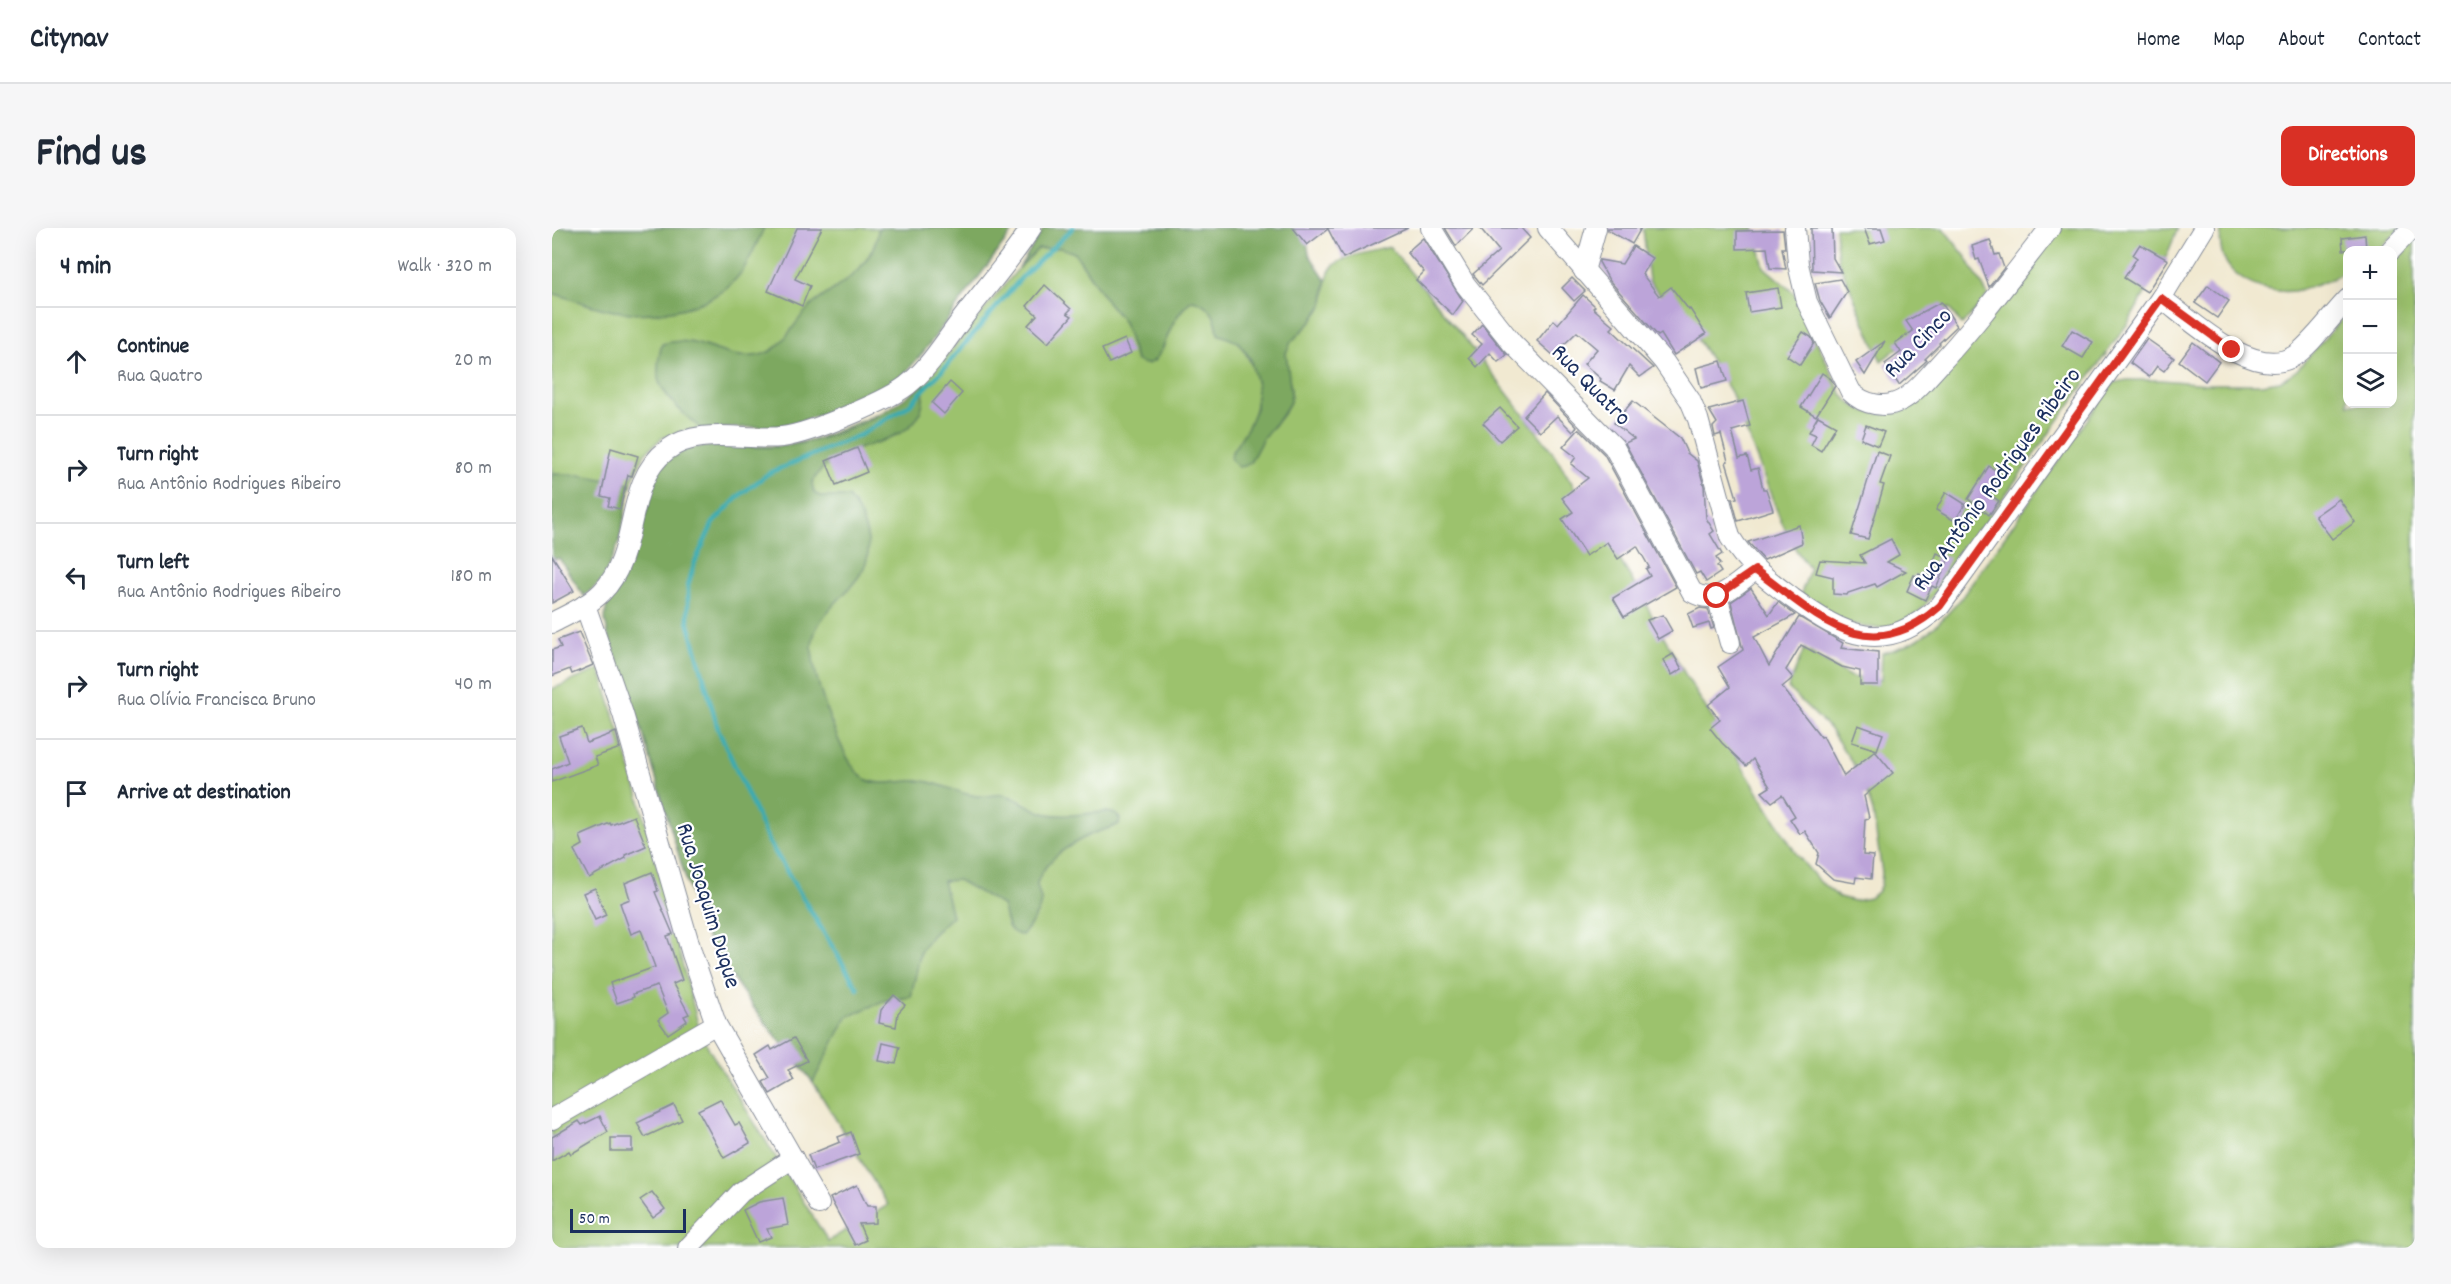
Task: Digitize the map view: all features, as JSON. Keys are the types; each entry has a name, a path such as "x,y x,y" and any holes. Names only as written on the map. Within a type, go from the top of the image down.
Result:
{"street":[{"path":"555,622 585,605 603,591 621,564 642,485 647,472 662,454 676,444 696,438 767,438 795,434 881,401 898,392 922,372 1031,228"},
{"name":"Rua Quatro","path":"1431,228 1465,284 1512,343 1614,447 1692,592 1703,597 1717,596"},
{"name":"Rua Antônio Rodrigues Ribeiro","path":"1548,228 1664,362 1690,400 1698,419 1730,537 1755,570 1827,622 1854,633 1885,636 1914,626 1940,606 2161,298 2204,228"},
{"path":"1584,271 1596,228"},
{"name":"Rua Cinco","path":"1795,228 1800,272 1807,302 1851,392 1862,401 1877,404 1896,403 1915,390 1963,338 2050,228"},
{"path":"2395,246 2412,228"},
{"path":"2161,298 2232,350 2268,362 2285,360 2299,352 2347,300"},
{"path":"1730,643 1717,596 1755,570"},
{"name":"Rua Joaquim Duque","path":"585,605 630,735 692,954 716,1024 819,1204"},
{"path":"552,1119 716,1024"},
{"path":"688,1248 741,1192 793,1158"}],"green space":[{"path":"552,228 1015,228 903,375 831,411 802,421 779,426 686,430 662,438 645,453 633,478 622,521 584,596 559,558 552,560"},
{"path":"552,228 764,228 741,273 715,296 665,312 631,313 590,305 552,293"},
{"path":"878,228 1015,228 922,354 903,375 885,388 865,398 802,421 779,426 701,429 669,398 658,378 658,361 662,344 676,341 688,342 734,355 746,356 769,352 783,341 812,305 859,269 872,250"},
{"path":"1044,228 1305,228 1309,254 1326,280 1324,302 1312,321 1291,342 1286,353 1291,392 1290,402 1263,438 1251,461 1245,466 1238,467 1231,459 1232,452 1248,427 1256,408 1257,384 1250,358 1238,342 1218,334 1216,322 1208,308 1193,300 1190,302 1176,319 1155,360 1143,364 1136,360 1124,322 1106,300 1075,253 1061,248 1038,249 1018,269"},
{"path":"1643,228 1754,228 1764,267 1794,293 1841,393 1848,401 1864,411 1883,414 1912,407 2058,228 2178,228 2167,255 2128,323 1936,592 1918,613 1886,630 1840,622 1801,593 1810,569 1796,550 1781,521 1731,392 1700,343 1649,281"},
{"path":"1835,228 1943,228 1966,257 1988,295 1962,325 1949,308 1881,361 1838,260"},
{"path":"2222,228 2401,228 2382,246 2343,246 2343,273 2322,283 2294,291 2266,289 2240,278 2223,257 2220,244"},
{"path":"2414,240 2415,1248 552,1248 552,689 600,669 639,797 698,1024 710,1051 828,1241 888,1205 813,1082 756,1011 713,950 698,920 640,724 608,635 607,611 614,592 635,553 653,485 710,446 783,446 819,438 883,412 907,398 924,382 1018,269 1038,249 1061,248 1075,253 1106,300 1124,322 1136,360 1154,361 1163,348 1173,322 1187,303 1193,300 1208,308 1216,322 1218,334 1236,341 1252,365 1257,391 1256,404 1248,428 1232,452 1251,461 1262,439 1287,408 1291,397 1286,359 1288,346 1321,308 1330,270 1337,263 1349,257 1390,247 1463,336 1552,451 1629,575 1688,679 1797,855 1818,880 1839,897 1854,901 1870,898 1878,891 1881,884 1882,873 1873,812 1861,776 1829,728 1788,688 1804,649 1851,677 1881,680 1882,653 1918,639 1936,626 1953,608 2113,383 2127,380 2207,384 2261,384 2280,381 2296,371 2343,318 2343,408 2397,408 2397,258"},
{"path":"924,382 922,407 913,423 886,439 837,458 823,469 812,483 814,493 822,497 848,497 851,500 865,528 869,548 866,564 858,578 824,616 816,630 812,646 822,697 838,738 856,771 872,782 923,781 970,795 1000,794 1048,814 1107,812 1116,814 1120,819 1119,824 1092,834 1059,853 1046,866 1037,883 1041,901 1039,909 1022,935 1016,934 1009,928 1002,905 958,880 943,881 952,916 932,935 921,950 911,997 883,1001 847,1017 813,1082 736,983 698,920 640,724 608,635 605,620 606,608 636,551 658,470 664,462 683,451 696,447 773,447 821,438 877,416 894,406"},
{"path":"552,474 580,475 631,484 619,543 602,581 584,596 559,558 552,560"}],"building":[{"path":"797,228 822,228 795,279 810,286 802,306 768,291"},
{"path":"1293,228 1408,228 1343,258 1328,229 1307,245"},
{"path":"1445,228 1474,228 1456,246"},
{"path":"1480,228 1521,228 1530,238 1482,285 1473,274 1499,251"},
{"path":"1608,228 1641,228 1632,244"},
{"path":"1811,228 1832,228 1833,258 1841,272 1812,270"},
{"path":"1864,228 1881,228 1885,240 1870,244"},
{"path":"1783,230 1785,248 1782,248 1786,269 1770,268 1767,248 1737,249 1737,231"},
{"path":"2365,235 2366,246 2343,246 2343,250 2342,238"},
{"path":"1423,238 1463,301 1453,315 1416,280 1424,272 1407,252"},
{"path":"1990,240 1995,255 1999,254 2004,268 1989,287 1972,246"},
{"path":"2140,244 2168,260 2147,292 2124,278 2137,258 2133,255"},
{"path":"1633,246 1652,258 1642,274 1659,296 1671,287 1690,309 1706,334 1674,355 1661,334 1658,336 1609,280 1599,262 1599,260 1622,264"},
{"path":"1572,278 1585,291 1574,301 1562,288"},
{"path":"1840,279 1847,292 1830,318 1820,301 1815,283"},
{"path":"1045,285 1071,309 1067,313 1072,316 1048,343 1028,325 1037,315 1027,306"},
{"path":"2208,285 2229,301 2217,318 2195,303"},
{"path":"1778,288 1781,307 1749,312 1746,293"},
{"path":"1583,295 1595,306 1593,308 1614,326 1611,329 1653,368 1640,377 1629,366 1615,390 1600,381 1601,379 1584,364 1597,349 1577,332 1553,355 1537,341 1554,320 1558,324"},
{"path":"1941,302 1957,326 1939,343 1925,359 1927,360 1899,385 1885,364 1901,352 1895,343 1913,331 1906,321"},
{"path":"1482,324 1507,355 1498,362 1490,353 1477,367 1469,358 1482,344 1472,335"},
{"path":"2072,330 2093,342 2083,358 2062,346"},
{"path":"1803,332 1811,337 1814,343 1800,365 1787,356"},
{"path":"1125,339 1131,353 1109,363 1102,349"},
{"path":"2147,339 2174,358 2164,371 2157,366 2149,377 2130,363"},
{"path":"1885,341 1865,375 1856,362"},
{"path":"2193,342 2219,362 2205,381 2179,361"},
{"path":"1721,361 1727,381 1701,388 1696,368"},
{"path":"1822,373 1831,379 1835,386 1816,416 1801,407"},
{"path":"950,382 962,393 944,414 932,403"},
{"path":"1545,393 1577,427 1573,432 1557,416 1540,432 1524,416"},
{"path":"1633,401 1680,438 1687,453 1697,461 1704,486 1706,518 1714,531 1710,534 1722,554 1716,558 1721,572 1706,582 1700,572 1696,574 1625,443 1634,439 1614,423"},
{"path":"1743,401 1750,426 1732,431 1739,458 1747,456 1751,470 1758,468 1763,489 1766,489 1773,510 1738,521 1732,499 1737,498 1726,462 1728,461 1721,434 1715,436 1713,427 1717,423 1709,410"},
{"path":"1500,408 1517,426 1500,441 1483,423"},
{"path":"1818,416 1836,426 1821,451 1811,445 1816,435 1809,432"},
{"path":"1866,425 1884,432 1878,446 1861,439"},
{"path":"1579,429 1604,454 1676,587 1624,617 1613,598 1650,576 1646,569 1649,567 1637,546 1618,559 1607,542 1586,556 1562,519 1573,512 1562,498 1588,478 1571,464 1576,457 1563,447"},
{"path":"611,448 638,456 632,476 628,475 620,509 608,506 610,498 601,496"},
{"path":"857,448 867,472 836,485 826,461"},
{"path":"1877,451 1890,456 1880,484 1884,485 1868,539 1851,535"},
{"path":"1989,466 2001,474 1988,493 1999,501 1989,515 1968,499"},
{"path":"1946,492 1965,504 1955,521 1936,510"},
{"path":"2339,499 2355,522 2332,539 2315,516"},
{"path":"1799,525 1802,543 1764,560 1748,542"},
{"path":"1891,539 1899,555 1887,562 1906,571 1877,587 1875,584 1847,595 1833,594 1833,577 1816,573 1820,560 1865,563 1860,555"},
{"path":"1937,553 1949,558 1936,588 1932,586 1925,600 1907,591 1914,575 1918,577 1919,574 1927,578"},
{"path":"552,555 574,591 552,603"},
{"path":"1751,588 1769,615 1778,602 1795,615 1754,637 1769,666 1799,617 1843,643 1841,648 1878,652 1878,685 1860,685 1860,671 1842,667 1801,645 1786,670 1793,678 1782,687 1821,737 1823,736 1844,776 1875,751 1893,773 1864,796 1869,818 1865,819 1863,855 1873,856 1871,879 1856,877 1855,883 1833,879 1816,864 1819,853 1805,831 1800,834 1790,819 1795,816 1782,795 1772,802 1762,792 1770,787 1753,759 1746,766 1710,728 1720,720 1708,705 1730,687 1718,667 1743,650 1731,602"},
{"path":"1700,608 1708,609 1714,628 1711,629 1709,623 1693,628 1688,614"},
{"path":"1663,615 1672,631 1658,639 1647,620"},
{"path":"579,632 593,665 572,674 570,669 552,676 552,650 561,647 558,640"},
{"path":"1673,654 1682,669 1672,675 1663,660"},
{"path":"1858,725 1883,734 1877,750 1852,742"},
{"path":"582,728 587,743 616,732 620,748 595,757 598,765 552,782 552,769 568,762 559,736"},
{"path":"634,816 646,846 625,855 626,858 589,878 574,850 583,845 580,836"},
{"path":"652,872 658,891 655,892 673,934 667,936 682,980 673,984 689,1014 684,1016 687,1021 668,1034 658,1020 668,1013 657,986 633,994 634,997 617,1003 610,983 655,967 641,930 631,934 620,903 630,899 625,883"},
{"path":"595,888 606,915 595,920 583,893"},
{"path":"894,995 905,1005 898,1013 896,1027 879,1023 881,1010"},
{"path":"794,1038 807,1061 788,1070 794,1080 770,1094 763,1082 770,1078 756,1055 770,1046 772,1050"},
{"path":"883,1043 900,1047 896,1064 879,1061"},
{"path":"720,1099 735,1125 739,1123 750,1143 724,1158 698,1110"},
{"path":"674,1105 682,1120 645,1137 637,1123"},
{"path":"600,1116 608,1132 571,1154 569,1151 552,1161 552,1137 579,1121 582,1125"},
{"path":"851,1132 859,1154 814,1170 808,1155 840,1142 838,1137"},
{"path":"611,1138 632,1138 632,1151 611,1151"},
{"path":"857,1185 867,1206 876,1206 876,1223 859,1224 866,1240 855,1245 830,1198"},
{"path":"652,1192 665,1209 653,1218 640,1200"},
{"path":"783,1198 788,1225 767,1229 771,1237 758,1242 743,1210 759,1202"}],"waterway":[{"path":"858,989 769,842 718,729 688,621 688,585 695,562 713,523 740,495 769,473 860,435 908,406 941,372 1022,277 1073,228"}],"route":[{"path":"1717,596 1755,570 1819,617 1846,631 1870,636 1885,636 1914,626 1940,606 2161,298 2232,350"}]}
